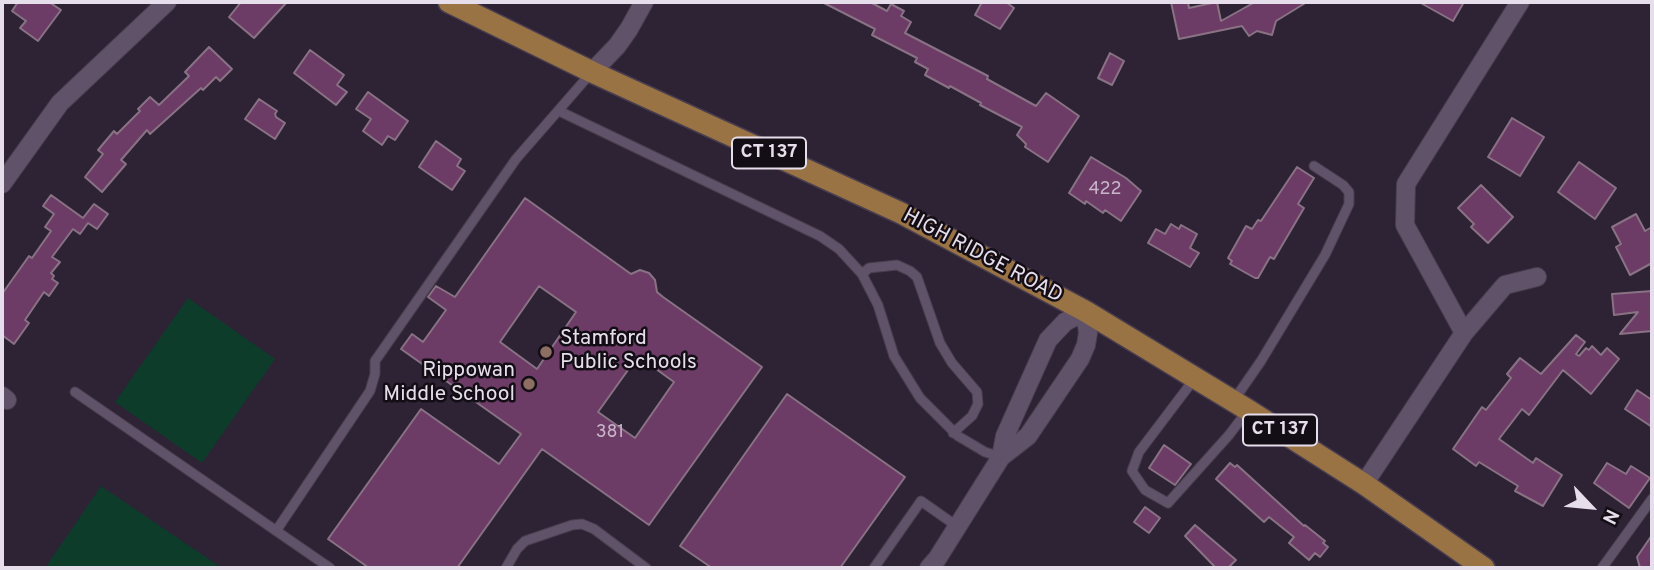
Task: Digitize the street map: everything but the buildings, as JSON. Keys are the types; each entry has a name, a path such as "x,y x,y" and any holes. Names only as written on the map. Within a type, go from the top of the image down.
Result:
{"main road":[{"name":"HIGH RIDGE ROAD","path":"449,2 592,72 901,213 1084,312 1364,484 1484,568"}],"street":[{"path":"2,184 60,103 167,2"},
{"path":"592,72 617,46 644,2"},
{"path":"1464,333 1405,225 1406,184 1520,2"},
{"path":"1364,484 1464,333 1505,285 1537,277"},
{"path":"929,568 1001,457 1028,436 1080,359 1088,333 1084,312 1056,329 1048,340 1005,436 1001,457"}],"lane":[{"path":"276,531 370,391 375,361 516,159 592,72"},
{"path":"559,111 820,236 839,249 862,274 878,305 894,356 920,398 954,433 985,452 1001,457"},
{"path":"1195,378 1139,452 1132,471 1144,491 1168,503 1229,435 1261,360 1325,255 1349,204 1349,192 1343,185 1314,166"},
{"path":"862,274 869,268 897,265 917,277 940,343 952,363 976,392 978,404 972,416 954,433"},
{"path":"75,392 330,568"},
{"path":"1602,568 1652,499"},
{"path":"874,568 920,502 958,527"},
{"path":"506,568 525,541 572,524 582,524 594,529 646,568"}],"green space":[{"path":"188,298 275,359 202,463 115,402"},
{"path":"101,486 222,568 45,568"}],"place":[{"name":"Stamford Public Schools","path":"546,352"},
{"name":"Rippowan Middle School","path":"529,384"}]}
